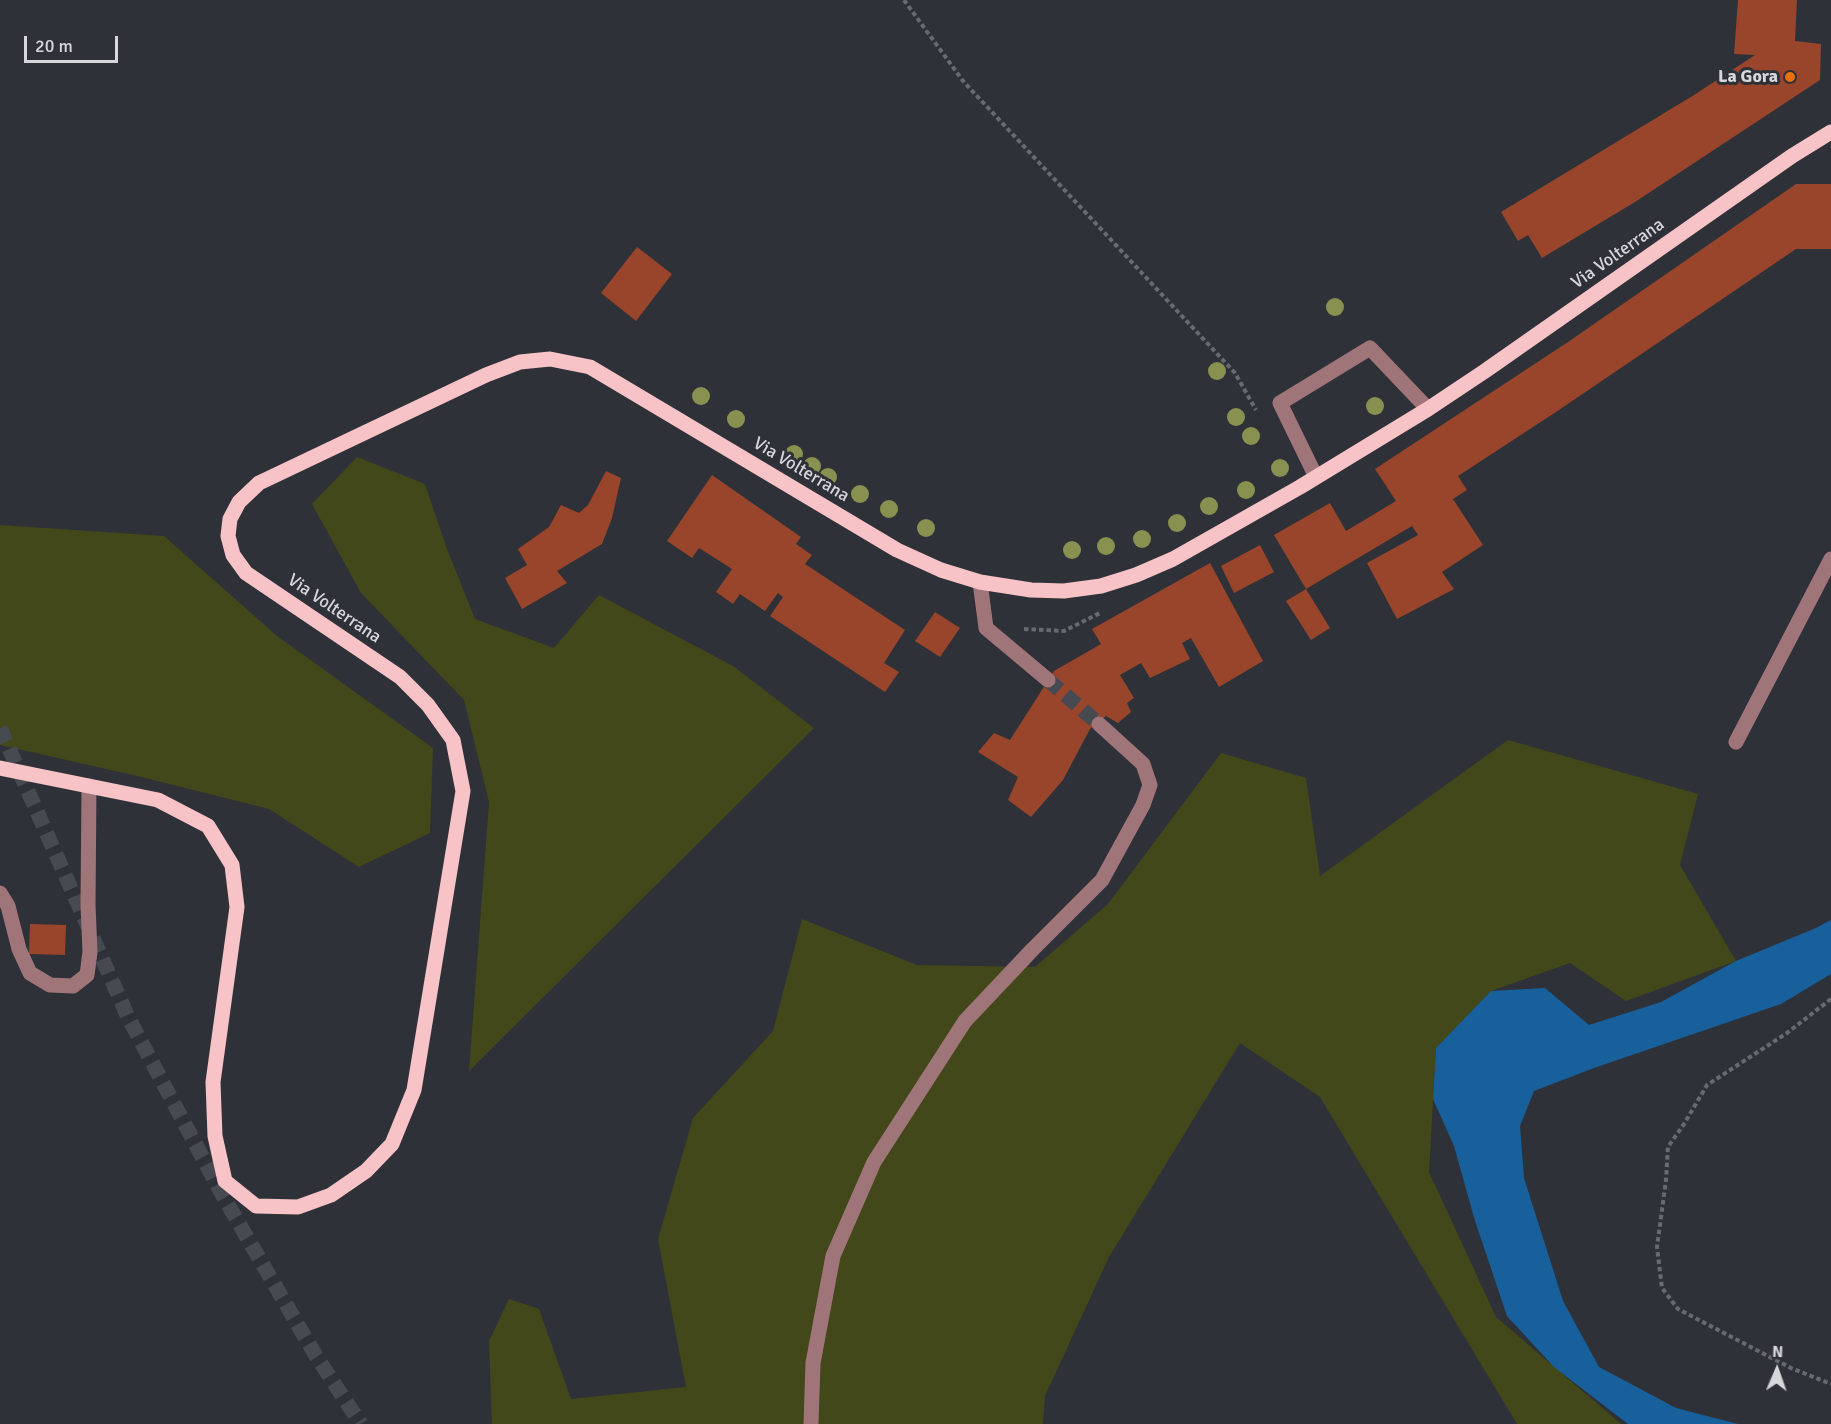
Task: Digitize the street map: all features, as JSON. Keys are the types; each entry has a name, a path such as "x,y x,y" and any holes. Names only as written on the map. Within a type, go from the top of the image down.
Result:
{"main road":[{"name":"Via Volterrana","path":"0,768 158,800 208,826 232,865 237,907 213,1082 215,1136 225,1181 256,1206 298,1207 331,1195 366,1171 392,1144 414,1090 463,791 453,741 428,705 400,676 246,573 233,555 228,536 230,519 239,502 259,483 486,375 520,362 550,359 590,367 897,550 941,570 980,582 1031,590 1064,591 1101,586 1136,575 1173,559 1316,477 1428,409 1792,156 1831,132"}],"street":[{"path":"1316,477 1280,402 1370,348 1428,409"},
{"path":"1736,742 1831,559"},
{"path":"980,582 986,628 1047,680"},
{"path":"811,1424 813,1363 833,1256 874,1162 965,1021 1102,880 1143,805 1150,785 1143,764 1099,724"},
{"path":"0,893 8,906 19,949 30,972 50,985 73,986 87,975 90,952 87,905 89,786"}],"path":[{"path":"904,0 963,81 1235,373 1256,411"},
{"path":"1831,999 1787,1033 1707,1085 1668,1147 1657,1247 1662,1288 1678,1309 1791,1368 1831,1384"}],"green space":[{"path":"357,457 425,484 447,549 475,619 554,648 599,595 733,666 814,728 469,1071 489,802 464,700 361,593 312,504"},
{"path":"0,525 164,536 277,636 433,748 430,833 359,867 269,809 0,745"},
{"path":"1508,740 1698,794 1680,865 1736,961 1626,1001 1570,963 1491,991 1436,1048 1429,1172 1496,1317 1621,1424 1517,1424 1320,1097 1240,1043 1109,1257 1045,1396 1043,1424 492,1424 489,1341 509,1299 539,1309 571,1399 686,1387 658,1239 693,1118 773,1031 802,919 917,965 1035,967 1108,904 1221,753 1306,778 1320,876"}],"water":[{"path":"1831,920 1831,974 1781,1004 1534,1091 1520,1126 1524,1178 1563,1301 1599,1367 1676,1408 1738,1424 1628,1424 1554,1367 1507,1316 1475,1221 1454,1146 1433,1099 1436,1048 1491,991 1545,988 1589,1025 1661,1002 1736,961"}],"building":[{"path":"1738,0 1797,0 1795,41 1821,44 1820,80 1635,202 1542,258 1528,235 1518,241 1501,212 1694,95 1755,55 1734,54"},
{"path":"1796,184 1831,184 1831,249 1796,249 1458,476 1467,490 1453,499 1483,545 1442,572 1454,589 1397,619 1367,563 1418,535 1412,526 1306,589 1274,535 1330,503 1346,531 1396,501 1375,469 1568,342"},
{"path":"637,247 672,274 636,321 601,293"},
{"path":"606,471 621,478 612,518 602,544 557,571 567,583 522,609 505,578 527,565 518,549 549,527 561,505 579,513 588,505"},
{"path":"712,475 801,537 796,544 812,555 805,564 905,630 884,663 899,672 885,692 770,616 783,597 778,593 765,611 740,594 733,604 716,592 732,569 699,548 692,558 667,541"},
{"path":"1260,545 1274,572 1234,593 1221,566"},
{"path":"1210,563 1263,661 1219,687 1191,638 1182,643 1190,659 1150,678 1141,663 1120,675 1134,698 1127,703 1131,712 1118,723 1106,716 1090,729 1063,780 1031,817 1008,800 1018,777 978,752 994,733 1010,740 1054,671 1101,644 1092,629"},
{"path":"1306,589 1330,628 1311,640 1286,601"},
{"path":"935,612 960,628 940,657 915,641"},
{"path":"30,924 66,925 65,955 29,954"}],"tunnel":[{"path":"1048,680 1099,724"},
{"path":"0,728 128,1017 223,1196 316,1356 361,1424"}],"place":[{"name":"La Gora","path":"1790,77"}]}
